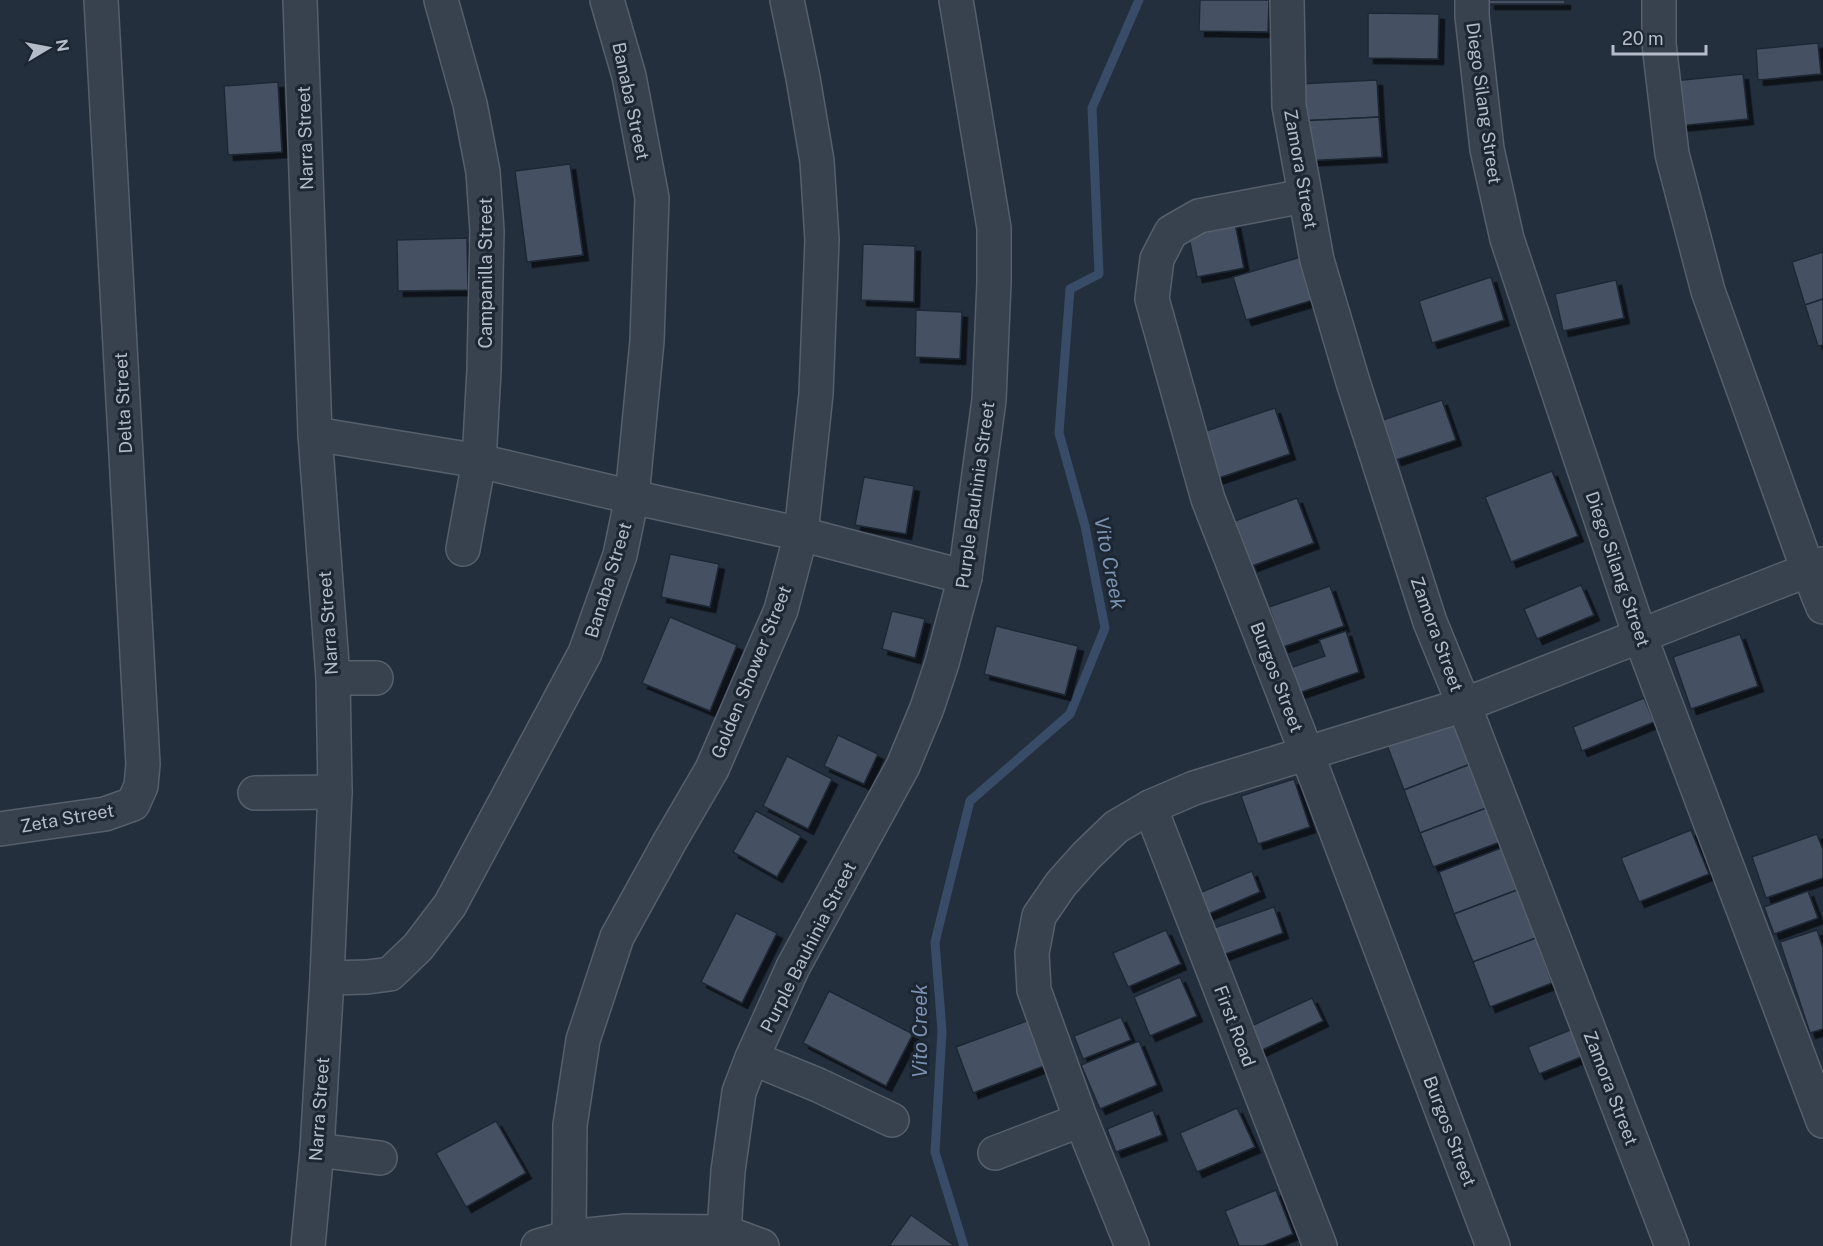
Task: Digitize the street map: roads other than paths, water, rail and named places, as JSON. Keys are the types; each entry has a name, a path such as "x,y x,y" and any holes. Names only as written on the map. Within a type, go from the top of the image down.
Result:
{"street":[{"name":"Delta Street","path":"101,0 143,764 141,786 133,804"},
{"name":"Narra Street","path":"300,0 315,434 333,678 335,792 317,1150 308,1246"},
{"name":"Campanilla Street","path":"441,0 470,104 483,172 487,231 487,283 479,461 462,549"},
{"name":"Banaba Street","path":"327,978 390,974 418,947 450,906 585,653 620,555 632,497 647,341 652,198 629,76 607,0"},
{"name":"Golden Shower Street","path":"570,1242 570,1125 583,1040 617,937 712,769 780,610 801,534 816,394 822,240 817,160 787,0"},
{"name":"Purple Bauhinia Street","path":"724,1232 728,1171 739,1092 793,968 903,766 927,708 942,663 965,578 989,400 994,228 956,0"},
{"name":"Zamora Street","path":"1287,0 1289,106 1304,196 1317,260 1353,382 1430,622 1672,1246"},
{"name":"Diego Silang Street","path":"1472,0 1487,149 1507,239 1640,636 1823,1121"},
{"path":"1659,0 1659,44 1672,154 1708,291 1815,567 1823,607"},
{"name":"Burgos Street","path":"1304,196 1199,216 1171,232 1157,259 1152,299 1208,499 1493,1246"},
{"path":"315,434 479,461 801,534 965,578"},
{"path":"1132,1246 1081,1120 1034,990 1032,953 1039,916 1061,884 1116,827 1150,807 1194,788 1464,705 1815,567"},
{"path":"333,678 376,678"},
{"path":"255,793 335,792"},
{"name":"Zeta Street","path":"0,829 105,814 133,804"},
{"name":"First Road","path":"1150,807 1320,1246"},
{"path":"752,1058 818,1085 892,1120"},
{"path":"995,1153 1081,1120"},
{"path":"317,1150 380,1158"},
{"path":"538,1246 626,1231 724,1232 762,1246"}],"waterway":[{"name":"Vito Creek","path":"964,1246 935,1152 942,1031 935,942 970,801 1070,714 1105,628 1085,526 1059,433 1070,289 1099,274 1092,108 1139,0"}]}
